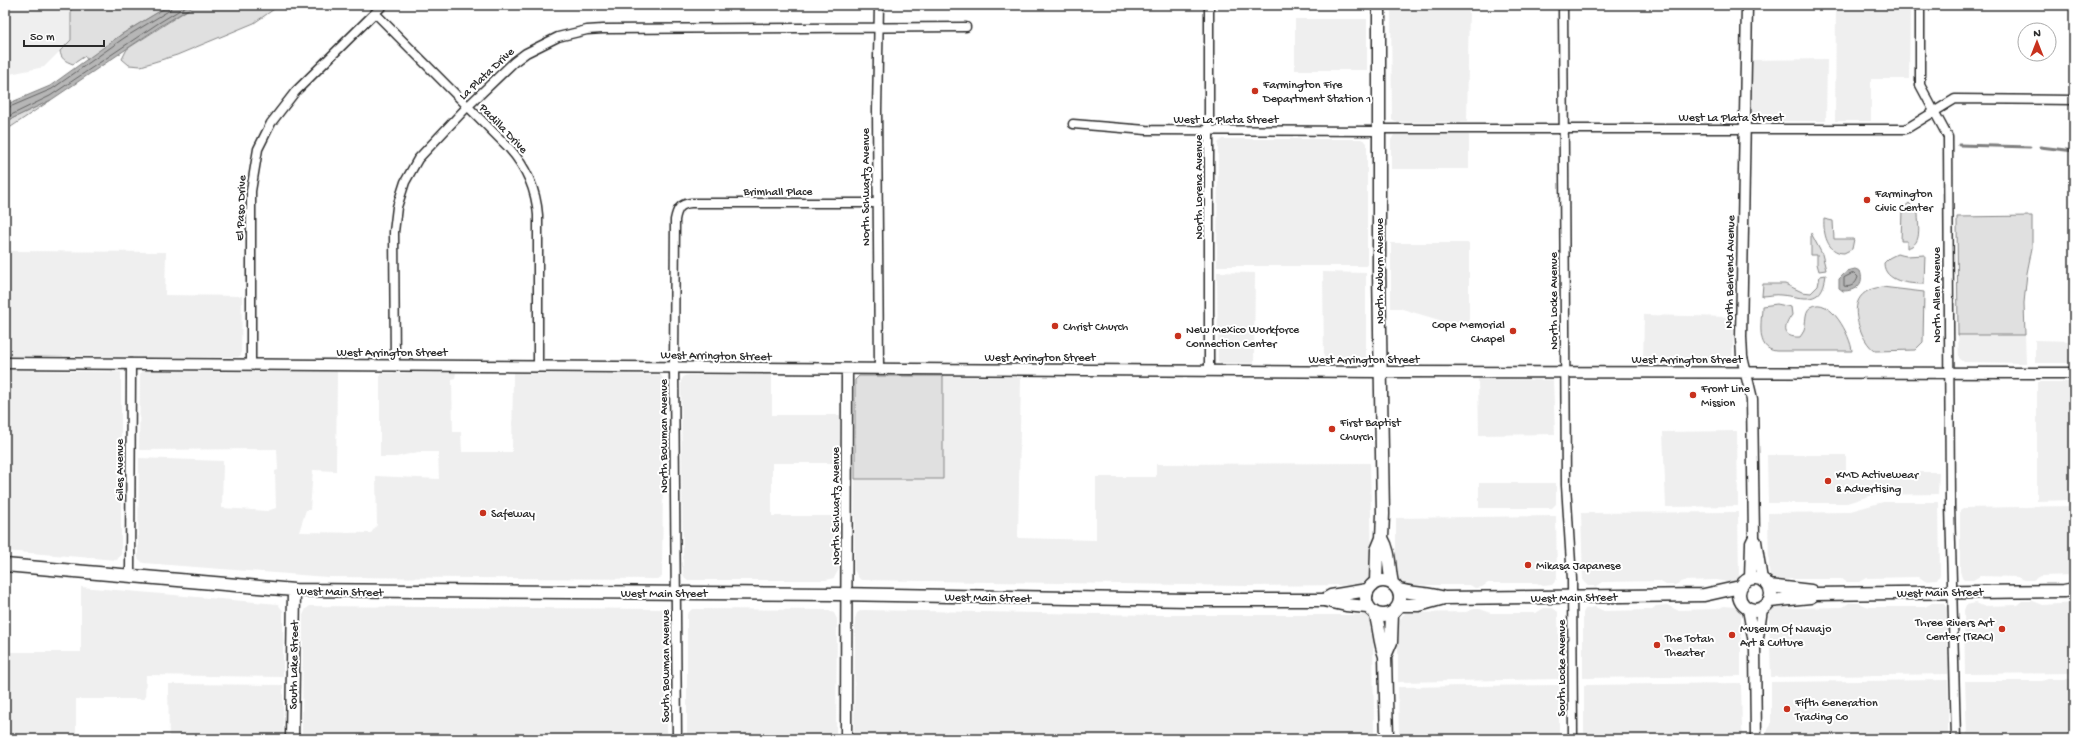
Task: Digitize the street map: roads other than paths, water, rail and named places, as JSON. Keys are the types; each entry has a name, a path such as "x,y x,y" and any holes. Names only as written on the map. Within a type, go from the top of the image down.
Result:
{"main road":[{"name":"North Auburn Avenue","path":"1376,582 1377,550 1382,538 1379,5"},
{"name":"North Auburn Avenue","path":"1382,538 1389,551 1389,570 1395,587"},
{"name":"West Main Street","path":"5,566 294,590 1190,600 1324,600 1346,606 1371,610"},
{"name":"West Main Street","path":"1760,581 1810,591 1815,594"},
{"path":"1760,581 1771,593 1766,605 1753,610 1745,606 1739,595 1740,587 1760,581"},
{"path":"1386,656 1379,642 1379,626 1365,596 1367,590 1376,582 1395,587 1396,609 1391,642 1386,656 1387,739"},
{"name":"West Main Street","path":"1395,587 1410,593 1435,595 1444,598"},
{"name":"West Main Street","path":"1396,609 1419,606 1444,598 1704,595 1740,587"},
{"name":"South Lake Street","path":"292,739 294,590"},
{"name":"West Main Street","path":"1324,600 1331,596 1367,590"},
{"name":"West Main Street","path":"1766,605 1810,597 1815,594 2071,592"},
{"name":"West Main Street","path":"1704,595 1711,598 1731,599 1745,606"},
{"path":"1371,610 1387,615 1396,609"}],"street":[{"name":"El Paso Drive","path":"251,364 251,191 258,149 268,129 282,107 383,5"},
{"name":"North Schwartz Avenue","path":"879,5 878,203 880,369"},
{"name":"North Lorena Avenue","path":"1209,5 1209,370"},
{"name":"North Locke Avenue","path":"1563,5 1566,484 1571,532 1573,597"},
{"name":"North Behrend Avenue","path":"1746,5 1741,337 1742,357 1747,372 1752,399 1754,537 1751,542 1760,581"},
{"name":"North Allen Avenue","path":"1920,5 1920,85 1948,137 1948,372 1951,569 1953,592 1956,739"},
{"name":"Padilla Drive","path":"375,13 518,158 530,181 535,194 538,214 538,366"},
{"name":"La Plata Drive","path":"395,366 394,232 397,207 405,182 418,159 467,107 514,62 526,54 558,37 574,32 603,29 966,26"},
{"name":"West La Plata Street","path":"1073,124 1146,130 1210,131 1564,128 1906,129 1955,99 2074,100"},
{"name":"Brimhall Place","path":"679,208 682,205 691,203 878,203"},
{"name":"North Bowman Avenue","path":"677,594 674,367 675,220 679,208"},
{"name":"West Arrington Street","path":"5,363 1380,372 2074,372"},
{"name":"Giles Avenue","path":"130,576 131,363"},
{"name":"North Schwartz Avenue","path":"846,739 848,595 848,369"},
{"name":"South Bowman Avenue","path":"677,594 677,739"},
{"name":"South Locke Avenue","path":"1573,597 1573,739"},
{"path":"1755,648 1766,605"},
{"path":"1745,606 1755,648 1756,739"}],"water":[{"path":"170,5 195,5 159,27 51,100 5,122 5,105 50,86 122,34"},
{"path":"1855,269 1860,271 1860,283 1852,290 1843,291 1839,288 1839,279 1847,271"}],"waterway":[{"path":"1959,145 2030,147"},
{"path":"2040,147 2074,151"}],"place":[{"name":"Farmington Fire Department Station 1","path":"1255,91"},
{"name":"Farmington Civic Center","path":"1867,200"},
{"name":"Christ Church","path":"1055,326"},
{"name":"Cope Memorial Chapel","path":"1513,331"},
{"name":"New Mexico Workforce Connection Center","path":"1178,336"},
{"name":"Front Line Mission","path":"1693,395"},
{"name":"First Baptist Church","path":"1332,429"},
{"name":"KMD Activewear & Advertising","path":"1828,481"},
{"name":"Safeway","path":"483,513"},
{"name":"Mikasa Japanese","path":"1528,565"},
{"name":"Three Rivers Art Center (TRAC)","path":"2002,629"},
{"name":"Museum Of Navajo Art & Culture","path":"1732,635"},
{"name":"The Totah Theater","path":"1657,645"},
{"name":"Fifth Generation Trading Co","path":"1787,709"}]}
